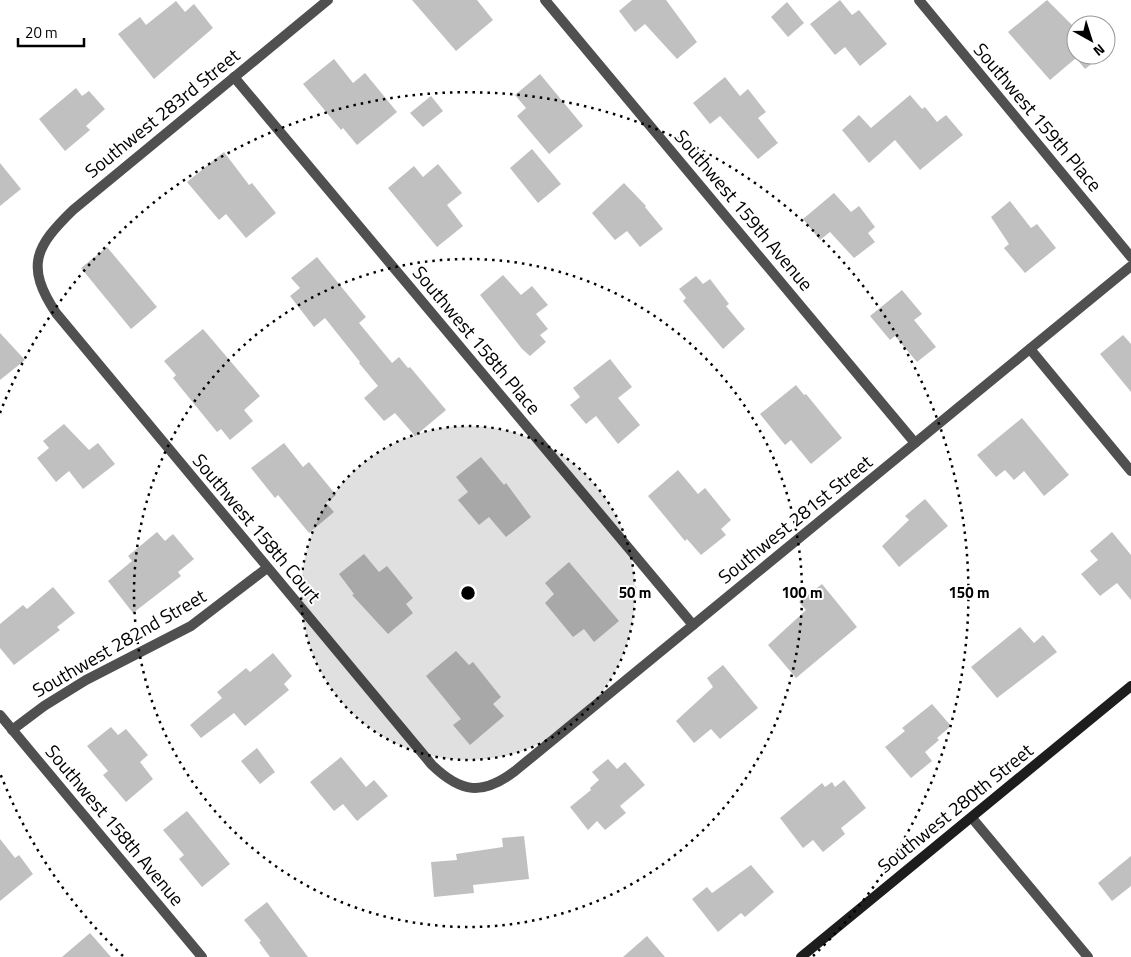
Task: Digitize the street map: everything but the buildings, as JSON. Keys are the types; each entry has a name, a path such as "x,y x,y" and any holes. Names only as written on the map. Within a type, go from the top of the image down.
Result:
{"street":[{"name":"Southwest 283rd Street","path":"36,267 39,253 46,239 73,210 328,0"},
{"name":"Southwest 159th Avenue","path":"545,0 915,443"},
{"name":"Southwest 159th Place","path":"919,0 1131,257"},
{"name":"Southwest 158th Place","path":"234,77 693,625"},
{"name":"Southwest 281st Street","path":"474,789 506,778 1131,266"},
{"name":"Southwest 158th Court","path":"36,267 46,299 56,313 432,765 454,784 474,789"},
{"path":"1030,349 1131,471"},
{"name":"Southwest 282nd Street","path":"12,730 44,706 86,680 191,626 267,568"},
{"name":"Southwest 280th Street","path":"802,957 1131,686"},
{"name":"Southwest 158th Avenue","path":"0,715 202,957"},
{"path":"972,818 1088,957"}]}
